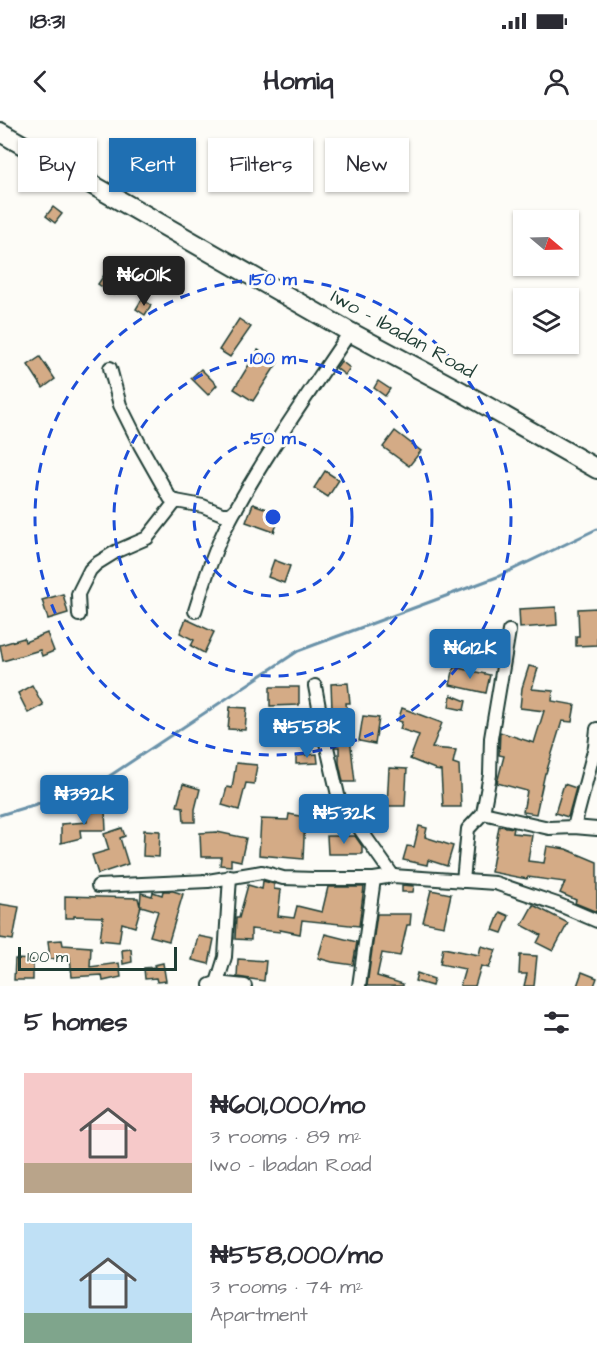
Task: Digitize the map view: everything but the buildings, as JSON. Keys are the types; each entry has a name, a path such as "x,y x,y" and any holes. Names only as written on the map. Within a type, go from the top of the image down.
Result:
{"main road":[{"name":"Iwo - Ibadan Road","path":"0,132 350,332 462,392 597,469"}],"street":[{"path":"195,611 214,553 236,509 280,436 350,332"},
{"path":"110,368 120,405 170,498 203,506 222,514 230,514 236,509"},
{"path":"79,615 78,594 90,570 117,551 147,538 176,501"},
{"path":"462,881 468,829 483,813 490,775 491,738 509,631"},
{"path":"315,686 341,808 355,822 393,876"},
{"path":"574,826 595,747 597,729"},
{"path":"483,813 549,828 574,826 597,829"},
{"path":"98,886 208,881 262,872 283,878 374,879 393,876 495,883 557,904 597,921"},
{"path":"230,876 225,957 213,985 245,986"},
{"path":"359,986 374,879"}],"waterway":[{"path":"0,815 93,787 298,651 497,577 597,529"}]}
